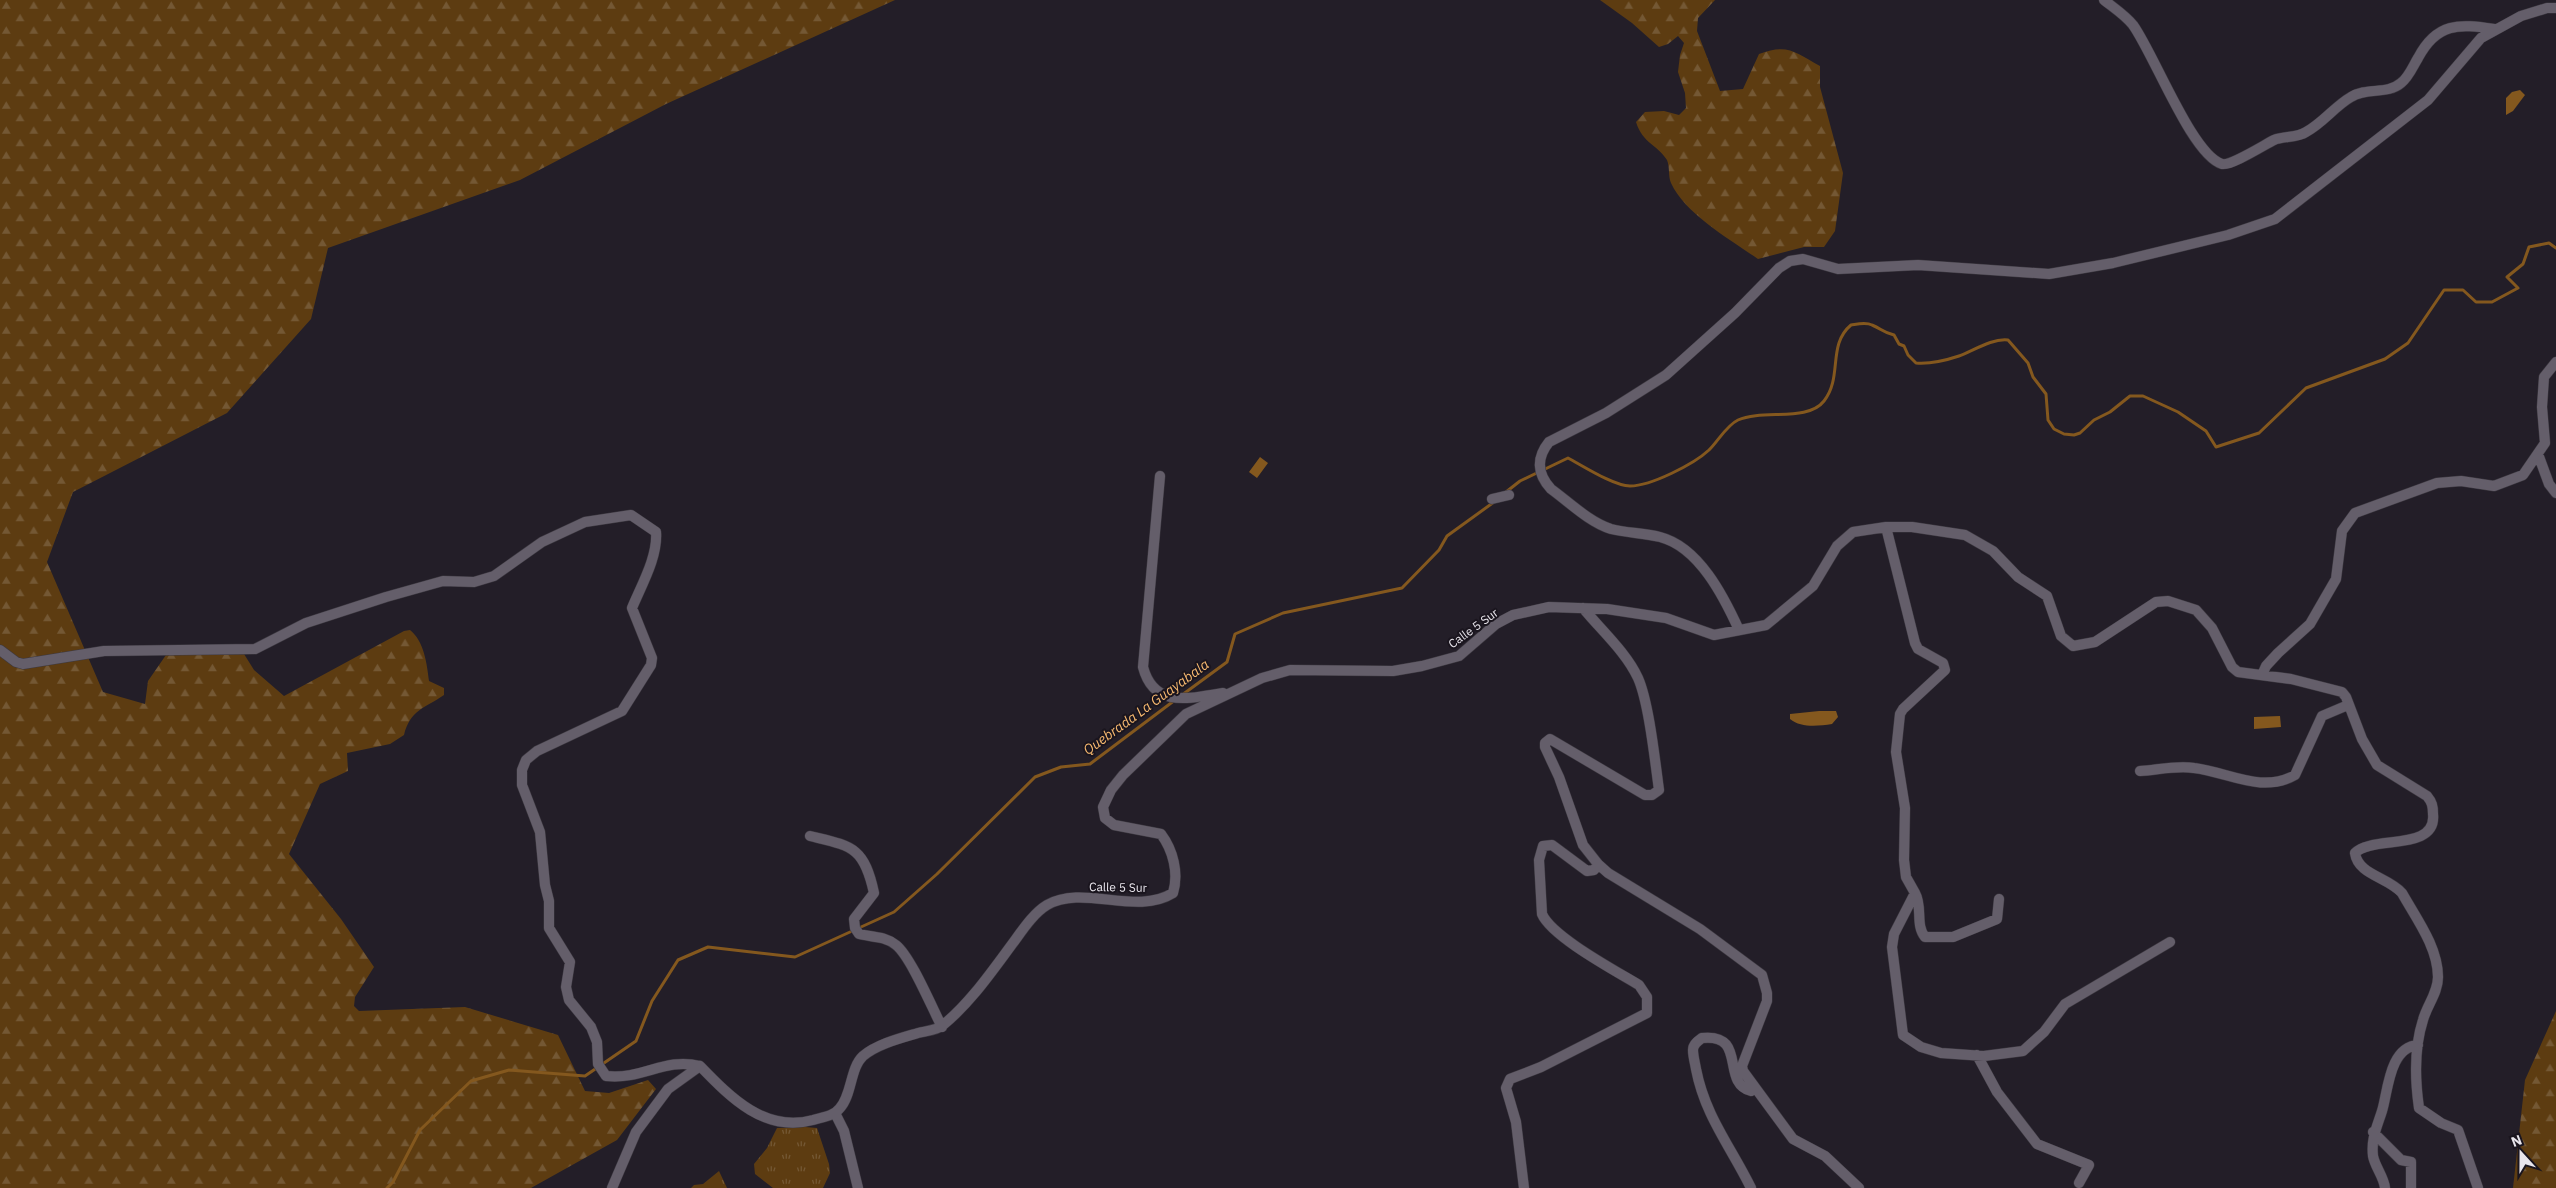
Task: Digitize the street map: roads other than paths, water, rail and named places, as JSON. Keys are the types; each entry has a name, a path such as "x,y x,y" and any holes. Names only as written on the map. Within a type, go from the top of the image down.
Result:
{"street":[{"path":"2104,0 2134,26 2194,136 2208,155 2222,164 2231,162 2276,139 2305,134 2351,97 2365,91 2389,89 2401,83 2412,70 2424,46 2443,30 2454,25 2494,29"},
{"path":"1740,630 1722,593 1706,572 1678,544 1660,537 1611,529 1599,524 1551,488 1539,471 1543,450 1549,442 1606,413 1666,375 1735,313 1779,268 1790,261 1803,259 1838,269 1918,265 2049,274 2113,263 2228,235 2275,219 2428,100 2467,52 2481,38 2494,29 2521,16 2547,8 2556,8"},
{"path":"2478,1188 2458,1130 2441,1123 2419,1108 2416,1085 2418,1045 2423,1019 2435,992 2438,978 2434,953 2402,893 2396,886 2363,869 2356,862 2355,853 2363,847 2419,837 2429,831 2434,819 2432,803 2427,796 2377,765 2362,739 2342,692 2262,674 2266,666 2278,653 2310,624 2336,579 2342,531 2355,513 2437,483 2461,481 2494,486 2523,475 2545,443 2542,407 2544,377 2556,362"},
{"path":"2538,454 2549,484 2556,493"},
{"path":"1160,476 1143,667 1151,686 1170,699 1187,699 1230,692"},
{"path":"1492,499 1509,495"},
{"path":"0,650 16,662 23,664 104,651 255,649 306,623 386,597 443,581 474,582 494,576 542,542 585,522 631,515 656,532 656,540 650,560 632,608 652,658 651,664 622,711 537,751 526,760 522,770 522,785 540,832 545,885 549,901 549,928 570,962 566,987 569,1000 591,1027 597,1042 600,1067 606,1076 622,1078 683,1062 700,1066 740,1105 758,1116 778,1121 807,1122 836,1113 842,1106 860,1058 869,1051 909,1036 942,1027 908,962 897,946 884,938 857,931 854,918 874,893 857,852 847,845 810,836"},
{"path":"1886,527 1915,643 1918,649 1944,663 1945,666 1945,670 1903,708 1900,714 1896,752 1905,808 1904,860 1906,877 1918,899 1920,928 1926,937 1954,937 1978,925 1992,923 1996,919 1999,900"},
{"name":"Calle 5 Sur","path":"942,1027 982,983 1027,924 1046,906 1062,899 1130,902 1163,899 1172,893 1176,884 1172,848 1161,834 1114,825 1104,818 1103,807 1111,790 1123,775 1186,714 1262,678 1290,670 1393,671 1422,666 1459,656 1496,624 1513,615 1549,607 1607,609 1666,618 1714,635 1766,625 1813,586 1837,546 1849,534 1886,527 1912,527 1965,535 1993,551 2018,577 2047,596 2053,607 2061,636 2073,646 2095,642 2156,602 2168,600 2196,610 2212,628 2232,667 2238,672 2262,674"},
{"path":"1583,608 1625,657 1638,678 1659,790 1652,795 1645,795 1550,739 1545,743 1583,844 1598,864 1700,929 1762,975 1767,993 1767,1001 1742,1066 1743,1071 1754,1089 1768,1102 1792,1139 1825,1156 1859,1188"},
{"path":"2140,771 2194,768 2251,783 2281,781 2295,775 2322,716 2348,705"},
{"path":"1524,1188 1516,1122 1506,1088 1510,1079 1541,1067 1647,1013 1647,997 1639,986 1560,935 1545,920 1542,914 1539,860 1543,846 1552,845 1586,871 1594,870 1598,864"},
{"path":"1915,893 1894,934 1892,947 1901,1032 1921,1047 1935,1051 1977,1056 2023,1051 2044,1032 2065,1004 2170,942"},
{"path":"1751,1188 1739,1163 1716,1127 1700,1091 1693,1050 1695,1044 1702,1038 1723,1041 1730,1047 1735,1075 1742,1087 1751,1091 1754,1089"},
{"path":"2385,1188 2373,1158 2373,1132 2382,1110 2388,1081 2394,1065 2406,1050 2418,1045"},
{"path":"1977,1056 1997,1092 2037,1144 2089,1165 2080,1183"},
{"path":"612,1188 636,1132 668,1089 700,1066"},
{"path":"836,1113 844,1131 858,1188"},
{"path":"2373,1132 2400,1160 2411,1162 2411,1188"}],"waterway":[{"name":"Quebrada La Guayabala","path":"1506,492 1520,481 1568,458 1616,483 1630,486 1639,485 1683,468 1702,456 1738,420 1760,415 1796,413 1817,407 1830,392 1839,342 1851,325 1862,324 1870,324 1894,335 1899,344 1904,346 1908,355 1916,363 1949,359 1989,343 2008,340 2028,363 2033,377 2046,394 2048,420 2054,429 2064,434 2074,435 2080,433 2094,420 2110,412 2130,396 2143,396 2178,412 2206,431 2216,447 2259,433 2306,388 2385,359 2408,343 2444,290 2463,290 2476,302 2492,302 2518,288 2507,277 2523,264 2529,247 2549,243 2556,248"},
{"name":"Quebrada La Guayabala","path":"1182,695 1227,662 1235,634 1283,613 1402,588 1439,550 1447,536 1494,502"},
{"name":"Quebrada La Guayabala","path":"387,1188 393,1182 420,1130 471,1081 509,1070 585,1076 636,1041 652,1001 678,960 708,947 795,957 894,912 937,874 1035,777 1061,767 1090,764 1175,700"}]}
